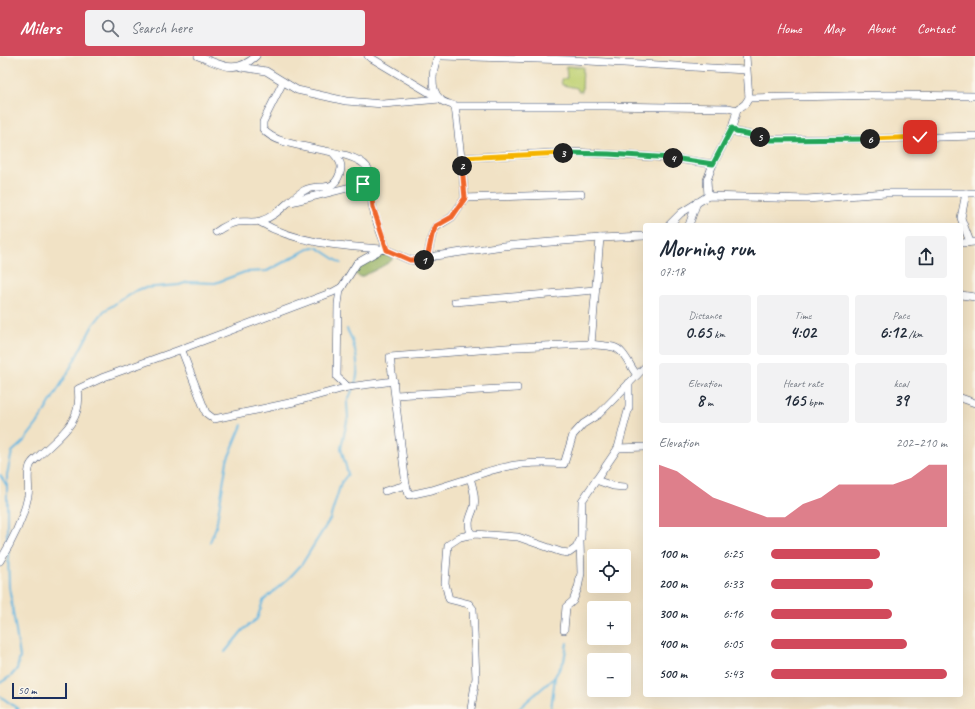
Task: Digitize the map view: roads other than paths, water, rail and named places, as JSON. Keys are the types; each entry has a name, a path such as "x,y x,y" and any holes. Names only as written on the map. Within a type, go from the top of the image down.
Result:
{"street":[{"path":"198,56 233,67 266,71 297,90 346,101 382,104 440,99"},
{"path":"241,67 256,56"},
{"path":"368,56 440,99 455,106 613,106 728,108 737,110"},
{"path":"438,56 433,75 435,89 440,99"},
{"path":"443,56 571,60 746,70"},
{"path":"708,196 708,180 713,164 732,128 737,110 745,104 749,98 746,56"},
{"path":"283,82 263,122 263,129 274,139 347,156 367,167 371,174 373,207 384,249"},
{"path":"749,98 887,95 975,96"},
{"path":"427,259 432,235 436,226 452,217 465,198 455,106"},
{"path":"732,128 736,132 771,140 975,136"},
{"path":"461,158 572,152 670,158 713,164"},
{"path":"260,222 272,216 291,202 300,193 310,188 333,185 338,180 342,169 341,162 334,154"},
{"path":"291,202 363,184 371,190"},
{"path":"671,223 681,213 708,196 807,199 886,193 975,193"},
{"path":"966,193 961,218 972,242"},
{"path":"465,198 581,194"},
{"path":"690,223 697,202"},
{"path":"216,232 228,225 238,222 260,222 297,236 333,245 384,249 410,260 420,261 503,246 643,236"},
{"path":"591,344 600,238"},
{"path":"348,387 337,377 338,304 342,287 356,264 384,249"},
{"path":"0,561 20,523 29,494 27,482 30,465 59,438 75,417 80,404 78,389 104,377 333,292 342,287"},
{"path":"455,302 595,290"},
{"path":"963,295 974,298"},
{"path":"637,375 619,350 615,347 591,344 524,346 390,357 396,395 406,485 409,495 432,490 470,478 486,471 524,463 564,464 573,435 583,424 599,414 643,369"},
{"path":"182,349 206,413 214,419 294,402 348,387 394,381"},
{"path":"564,630 566,607 573,601 580,580 582,501 618,448 629,407 629,383"},
{"path":"396,395 517,388"},
{"path":"963,399 975,403"},
{"path":"618,448 643,447"},
{"path":"470,478 474,498 474,506 468,518 471,535"},
{"path":"596,480 613,486 624,487"},
{"path":"385,491 406,485"},
{"path":"471,709 476,678 473,609 469,604 449,599 445,583 448,545 460,537 471,535 518,537 542,544 561,552 569,552 576,548 581,538"}],"waterway":[{"path":"7,543 7,475 12,452 24,441 37,424 66,376 93,325 104,311 135,291 143,288 179,285 188,282 215,283 245,272 267,271 312,247 318,248 341,263"},
{"path":"347,329 356,356 357,378 355,384"},
{"path":"225,652 243,630 257,619 263,601 302,564 330,519 341,483 348,474 341,448 348,417 347,403 353,388"},
{"path":"210,542 216,527 227,461 242,425"},
{"path":"0,475 7,486"},
{"path":"0,683 11,676 17,669 20,657 9,586 8,551"},
{"path":"518,709 554,678 564,661 567,643"},
{"path":"551,709 555,677"},
{"path":"0,696 18,709"}]}
